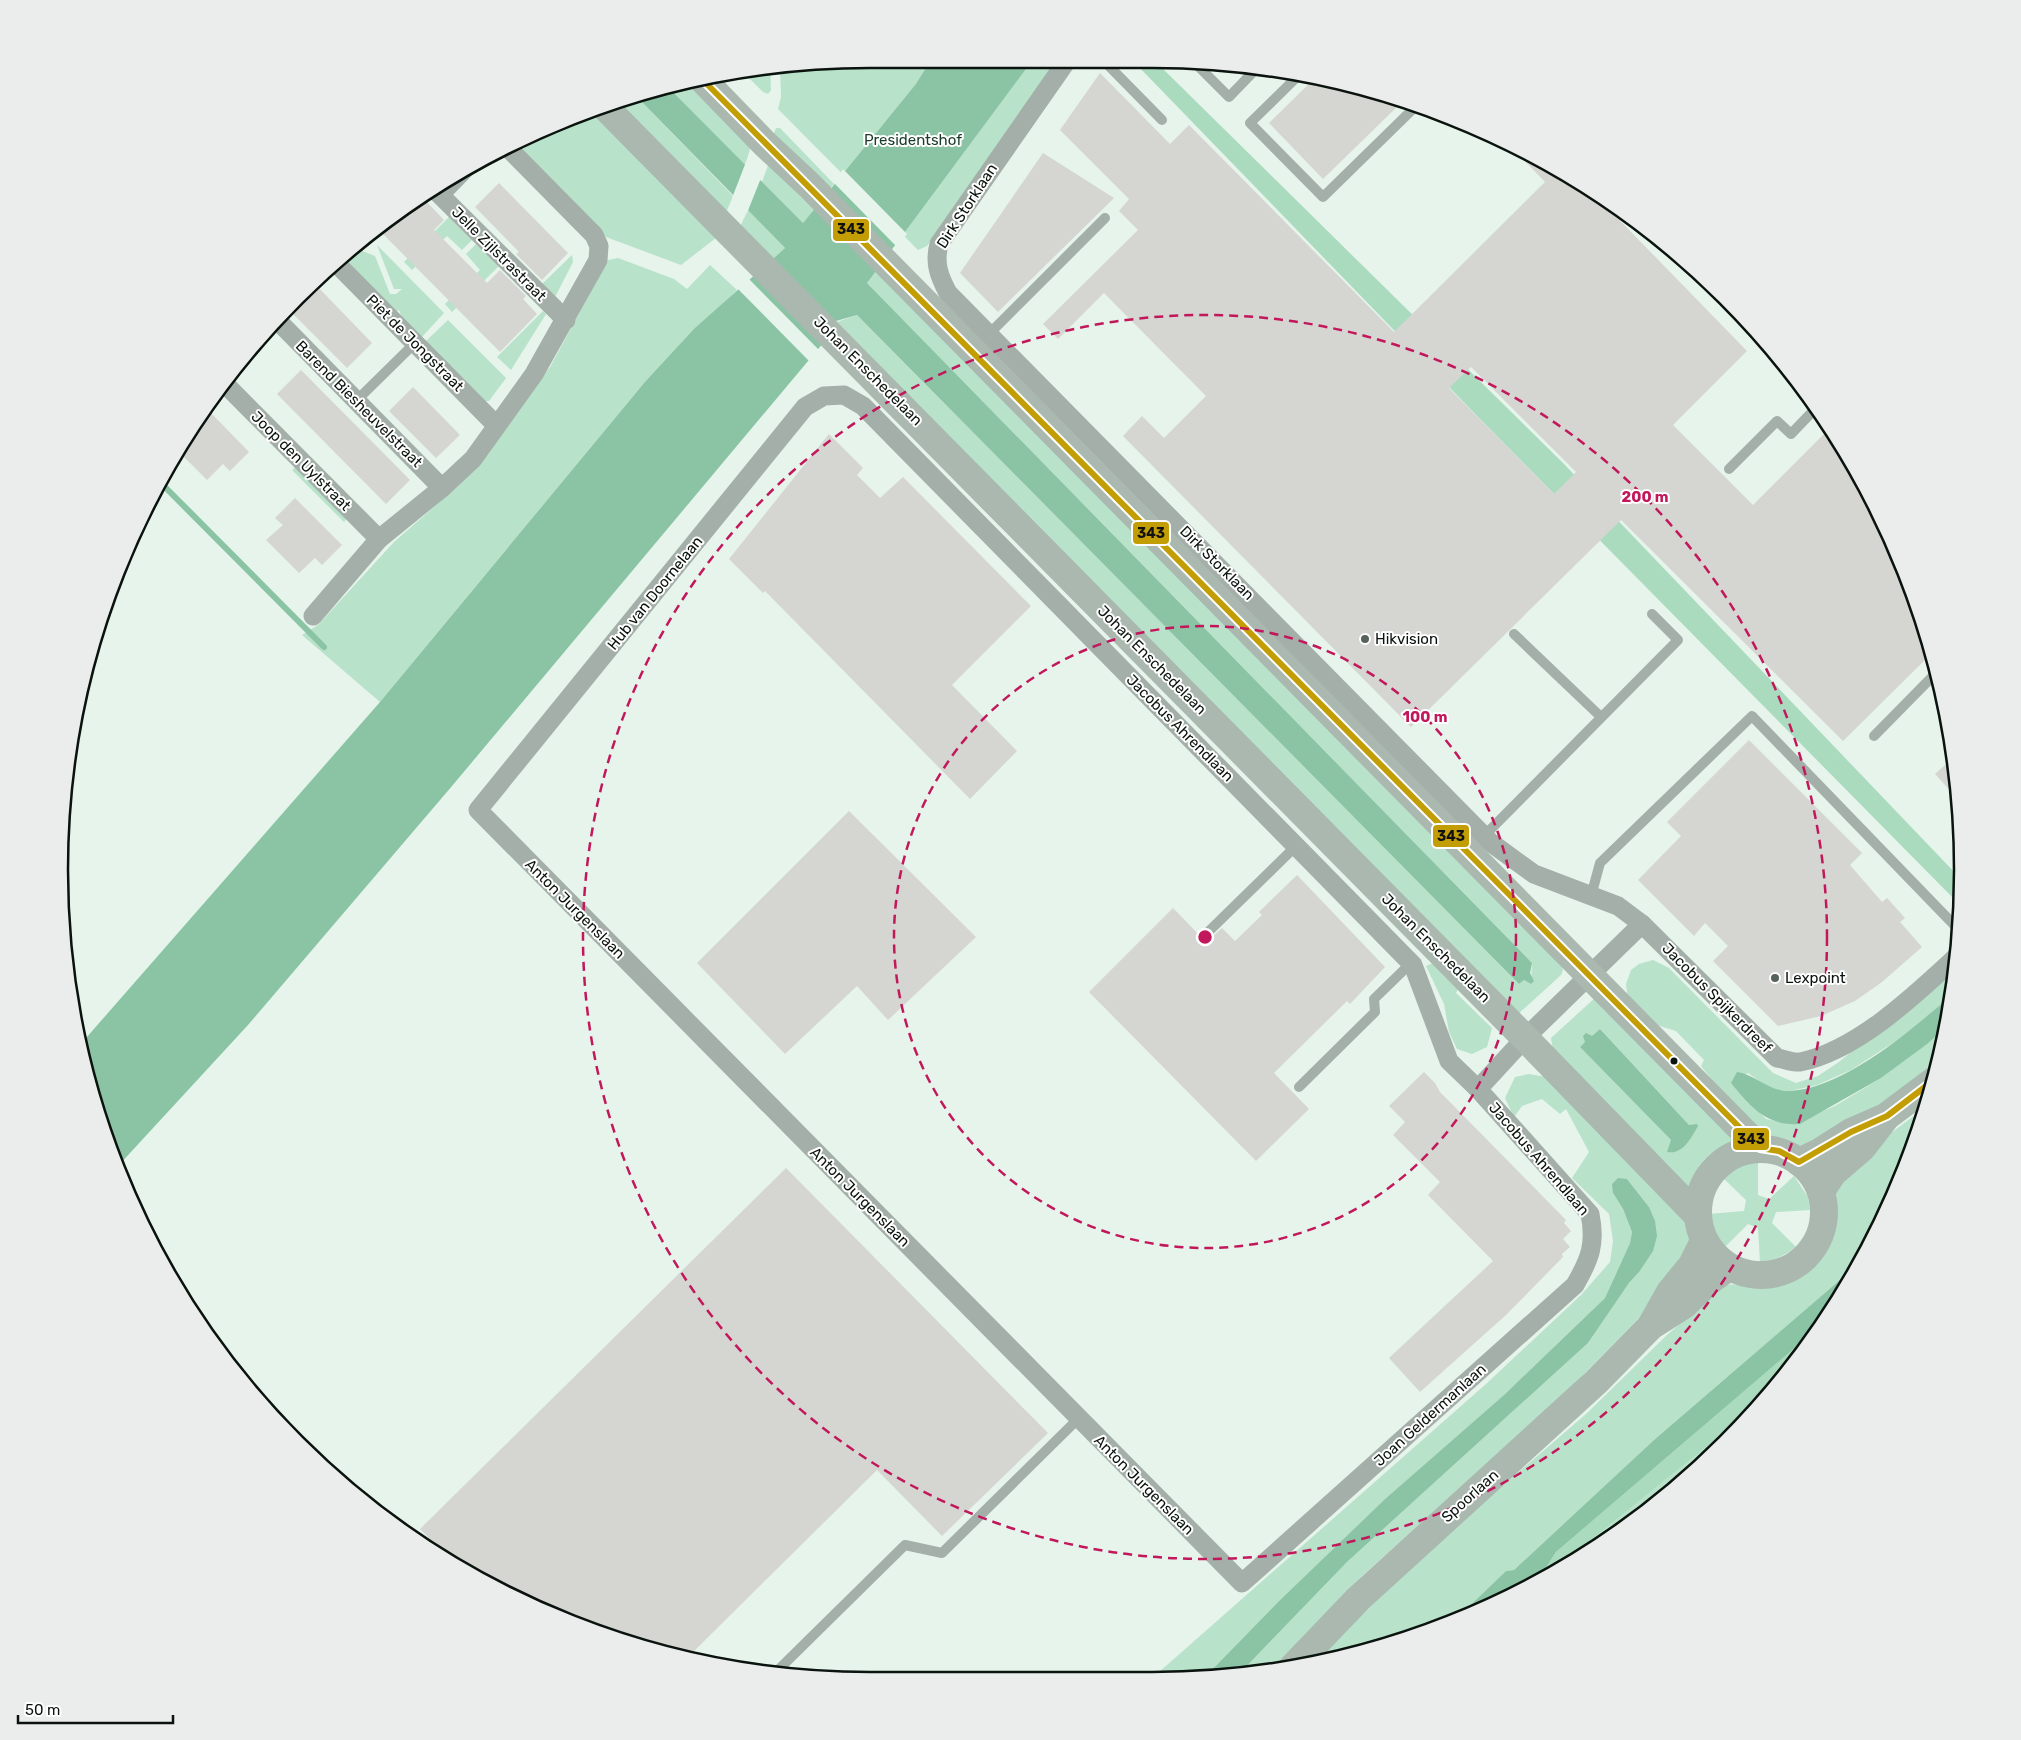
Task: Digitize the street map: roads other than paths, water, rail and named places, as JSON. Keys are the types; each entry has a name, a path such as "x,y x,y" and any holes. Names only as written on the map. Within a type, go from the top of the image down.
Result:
{"street":[{"name":"Dirk Storklaan","path":"1062,68 939,244 936,264 939,277 948,293 1484,836 1534,874 1618,906 1642,924"},
{"path":"707,84 764,144 809,185 1760,1148"},
{"name":"Johan Enschedelaan","path":"609,111 1525,1038 1697,1215"},
{"path":"313,616 379,539 442,488 473,459 534,374 598,260 599,246 594,235 512,152"},
{"name":"Jelle Zijlstrastraat","path":"439,194 566,320"},
{"name":"Piet de Jongstraat","path":"340,268 496,425"},
{"name":"Barend Biesheuvelstraat","path":"282,325 442,488"},
{"name":"Joop den Uylstraat","path":"228,387 379,539"},
{"name":"Jacobus Ahrendlaan","path":"844,394 864,406 1411,963 1448,1061 1478,1089 1590,1214 1594,1232"},
{"name":"Hub van Doornelaan","path":"478,810 806,408 824,396 844,394"},
{"name":"Anton Jurgenslaan","path":"478,810 1242,1583"},
{"path":"1590,974 1642,924"},
{"name":"Jacobus Spijkerdreef","path":"1642,924 1777,1058 1798,1062 1845,1046 1917,993 1948,964"},
{"name":"Jacobus Ahrendlaan","path":"1478,1089 1525,1038 1590,974"},
{"path":"1800,1162 1851,1132 1887,1116 1923,1089"},
{"path":"1822,1191 1833,1173 1862,1148 1887,1116"},
{"path":"1760,1148 1779,1151 1800,1162 1811,1174 1822,1191 1825,1206 1819,1238 1802,1261 1781,1273 1751,1275 1729,1267 1714,1258 1703,1243 1697,1215 1702,1189 1715,1167 1728,1157 1743,1150 1760,1148"},
{"name":"Joan Geldermanlaan","path":"1242,1583 1575,1285 1590,1258 1594,1232"},
{"name":"Spoorlaan","path":"1651,1326 1670,1292 1692,1265 1703,1243"},
{"name":"Spoorlaan","path":"1301,1658 1358,1599 1583,1394 1651,1326 1684,1305 1709,1281 1729,1267"}],"lane":[{"path":"1111,68 1162,120"},
{"path":"1201,69 1229,97 1252,74"},
{"path":"1293,80 1250,123 1323,197 1411,111"},
{"path":"989,334 1105,218"},
{"path":"356,401 415,343"},
{"path":"1729,469 1777,420 1790,434 1811,413"},
{"path":"1484,836 1678,640 1652,614"},
{"path":"1514,634 1601,718"},
{"path":"1874,736 1930,678"},
{"path":"1591,896 1600,863 1752,716 1952,923"},
{"path":"1207,933 1296,846"},
{"path":"1299,1087 1375,1012 1374,999 1411,963"},
{"path":"781,1667 905,1545 942,1553 1078,1418"}],"waterway":[{"path":"165,487 324,647"}],"place":[{"name":"Hikvision","path":"1365,639"},
{"name":"Lexpoint","path":"1775,978"}],"park label":[{"name":"Presidentshof","path":"913,140"}]}
